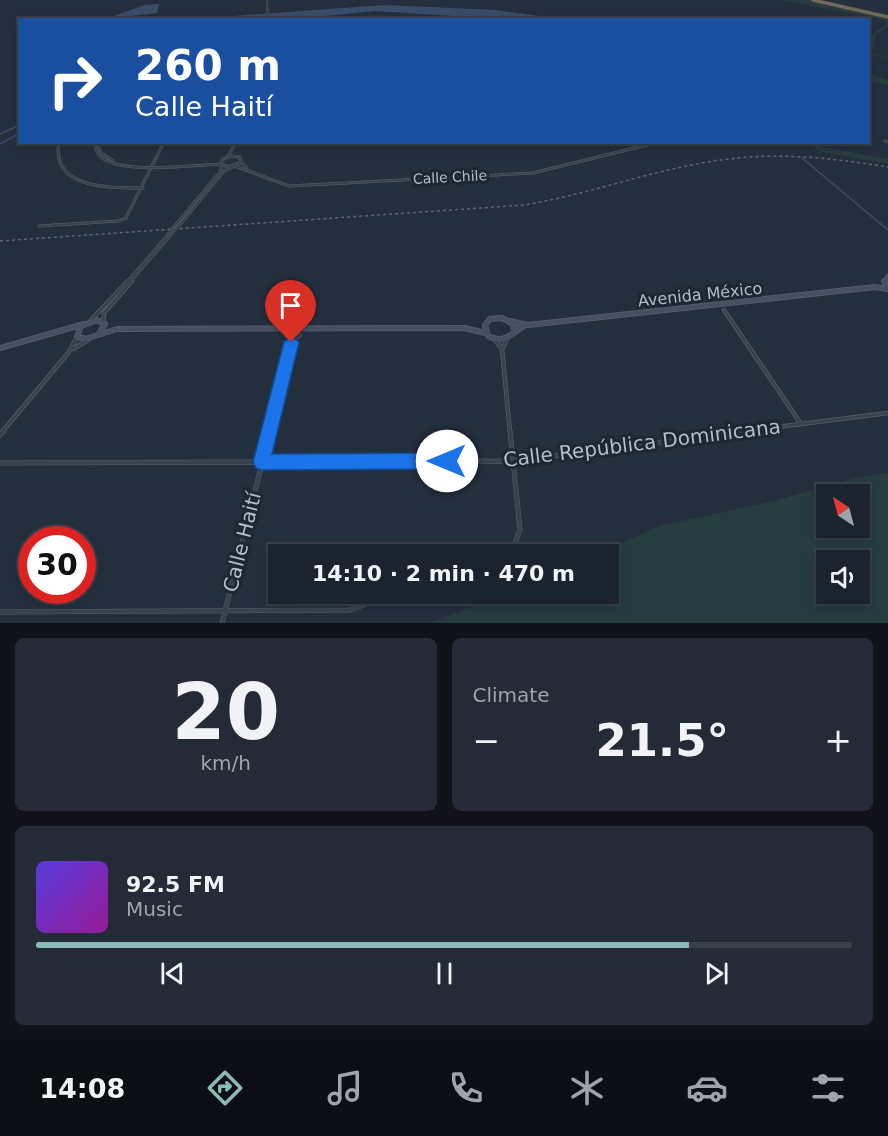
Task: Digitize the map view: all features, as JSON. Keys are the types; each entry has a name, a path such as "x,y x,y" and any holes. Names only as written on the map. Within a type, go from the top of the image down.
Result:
{"highway":[{"path":"813,0 888,16"},
{"path":"818,0 888,16"}],"main road":[{"name":"Avenida México","path":"875,287 888,276"},
{"path":"884,281 888,289"},
{"name":"Avenida México","path":"510,321 528,324 875,287 888,289"},
{"path":"69,329 77,336 88,340 117,329 469,328 497,317 510,321 514,332 507,339 495,340 486,333 469,328"},
{"path":"77,336 87,322"},
{"path":"0,348 43,333 69,329 87,322 104,323 117,329"},
{"path":"101,334 104,323"},
{"path":"486,323 486,333"},
{"name":"Avenida México","path":"514,332 528,324"}],"street":[{"path":"268,0 269,18"},
{"path":"59,144 57,161 62,170 73,178 97,186 143,188"},
{"path":"96,144 97,153 110,162 129,167 222,159 234,150 236,144"},
{"path":"40,226 123,220 128,216 143,188 163,144"},
{"name":"Calle Chile","path":"241,162 244,167 272,180 289,184 530,171 644,144"},
{"name":"Calle Chile","path":"153,166 234,166 280,185 296,185 533,172 651,144"},
{"path":"180,222 224,171 241,162 234,150"},
{"path":"226,157 237,156"},
{"path":"104,323 104,312 221,171 222,159"},
{"path":"87,322 102,312 168,237"},
{"path":"724,310 801,424"},
{"path":"286,335 292,340 300,335"},
{"path":"0,435 69,352 77,336"},
{"path":"502,349 507,339"},
{"path":"69,352 88,340"},
{"name":"Calle Haití","path":"222,623 292,340"},
{"path":"495,340 502,349 514,461 519,536 515,544"},
{"name":"Calle República Dominicana","path":"0,463 514,461 888,413"},
{"path":"0,612 350,610 366,604"}],"green space":[{"path":"783,0 810,0 888,17 888,26 876,35 873,53 888,58 873,56 871,75 888,80 888,85 870,80 872,34 886,25 885,20"},
{"path":"817,146 888,159 888,164 812,150"},
{"path":"888,473 888,623 429,623 479,604 619,604 619,545 659,526 774,501 816,489 816,538 870,538 870,484 834,484"}],"water":[{"path":"159,4 157,13 108,18 145,5"},
{"path":"384,5 494,10 554,18 482,18 375,11 306,18 206,18"}],"waterway":[{"path":"0,134 18,126"},
{"path":"0,144 18,134"},
{"path":"802,158 888,230"}],"railway":[{"path":"0,241 524,205 684,167 738,158 776,156 813,158 888,167"}],"route":[{"path":"291,342 262,462 447,461"}]}
